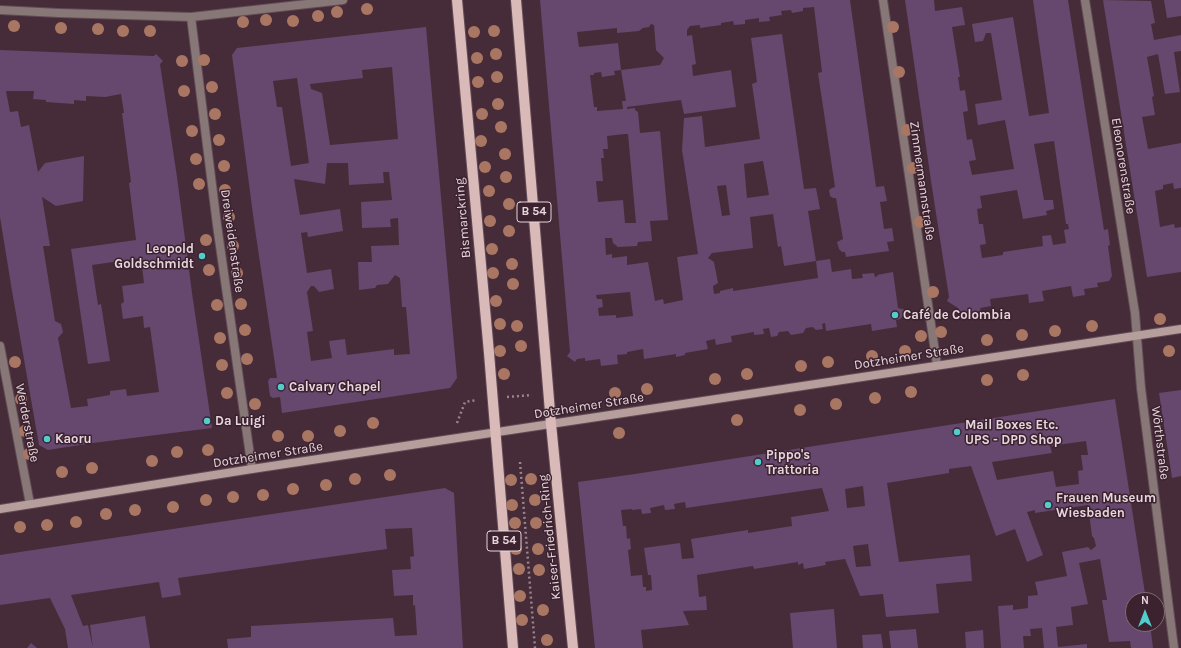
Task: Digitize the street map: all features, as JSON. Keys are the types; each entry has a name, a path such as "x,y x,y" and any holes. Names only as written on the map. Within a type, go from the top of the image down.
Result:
{"main road":[{"name":"Bismarckring","path":"457,0 495,433"},
{"name":"B 54","path":"516,0 552,424"},
{"name":"Kaiser-Friedrich-Ring","path":"552,424 573,648"},
{"name":"B 54","path":"495,433 513,648"}],"street":[{"path":"0,10 191,17 343,0"},
{"name":"Zimmermannstraße","path":"883,0 938,365"},
{"name":"Eleonorenstraße","path":"1085,0 1135,313 1137,336"},
{"name":"Dreiweidenstraße","path":"191,17 218,232 252,469"},
{"name":"Dotzheimer Straße","path":"0,509 252,469 1181,329"},
{"name":"Wörthstraße","path":"1137,336 1141,388 1174,648"},
{"name":"Werderstraße","path":"0,346 30,504"}],"path":[{"path":"520,462 535,648"}],"building":[{"path":"540,0 850,0 876,187 884,186 887,201 880,202 884,229 892,228 894,241 887,242 889,251 846,257 845,252 842,252 839,249 837,242 843,239 836,198 830,196 829,190 835,187 818,73 822,72 814,7 803,8 803,11 792,13 791,10 781,11 782,15 769,17 770,21 759,22 759,18 745,20 745,24 734,25 733,21 721,23 721,25 700,28 700,25 690,26 687,30 687,36 692,35 696,64 692,65 693,76 731,70 736,107 684,114 681,100 627,107 627,109 635,108 638,112 640,133 660,131 668,220 650,221 652,241 638,242 637,246 618,247 613,243 612,238 605,238 606,255 612,254 612,258 627,256 627,265 648,262 655,301 663,299 664,304 683,300 677,257 698,254 682,150 684,118 702,116 705,147 760,139 752,84 757,82 751,38 782,34 804,189 816,188 820,209 808,211 816,261 830,259 832,272 851,269 852,279 863,278 862,274 874,273 875,277 878,276 877,275 893,272 898,308 906,310 900,319 896,320 897,327 872,331 871,324 826,331 825,323 822,324 823,329 816,330 813,327 806,328 803,333 791,335 788,331 779,332 777,336 771,337 769,328 763,329 764,334 754,335 754,332 731,336 732,342 716,345 715,339 706,341 708,349 685,353 685,355 676,357 676,354 644,359 643,349 627,352 627,354 617,355 618,364 601,366 600,359 585,361 585,358 577,359 575,362 567,356 570,352","holes":["651,24 654,25 656,50 664,58 660,65 621,70 618,43 579,47 577,32 617,28 617,33 639,31 643,28 649,27","621,70 626,101 622,101 623,109 597,111 597,107 594,107 590,75 601,72 602,77 615,75 614,71","628,134 636,223 625,223 623,200 598,202 596,181 603,181 601,158 604,158 603,149 608,149 607,136","763,161 769,195 747,198 744,164","726,185 730,215 722,216 717,186","773,214 778,247 781,246 784,266 816,261 818,278 733,291 733,288 714,294 713,286 718,283 714,262 708,258 712,253 753,248 750,217","630,292 633,316 616,318 616,315 599,316 598,308 603,307 602,299 597,299 596,295"]},
{"path":"905,0 934,0 935,11 962,7 965,25 952,27 960,77 958,77 960,91 965,90 968,111 963,112 967,140 972,139 976,160 969,161 972,175 1014,169 1005,120 978,125 975,104 1002,100 991,33 986,33 983,41 975,42 972,24 1013,17 1029,116 1049,113 1033,0 1068,0 1104,230 1108,229 1110,245 1108,246 1112,276 1109,281 1097,283 1098,287 1084,289 1085,295 1073,297 1071,286 1042,291 1044,301 1029,303 1028,294 990,299 991,306 980,308 981,312 959,316 958,308 947,301 949,297","holes":["1054,141 1066,224 1068,224 1069,229 1064,230 1066,243 1053,245 1051,235 1042,236 1043,246 1003,252 1003,255 982,258 980,245 986,244 983,224 979,224 977,209 982,208 980,196 1017,190 1023,219 1047,215 1046,211 1054,209 1053,200 1044,200 1034,144"]},
{"path":"1103,0 1151,1 1155,23 1151,24 1154,40 1181,35 1181,51 1174,52 1180,92 1165,94 1158,54 1147,57 1154,96 1152,97 1155,115 1142,117 1148,149 1181,143 1181,188 1174,189 1173,183 1163,185 1163,189 1155,191 1160,227 1174,224 1175,228 1181,227 1181,272 1147,277"},
{"path":"1164,0 1181,0 1181,16 1167,18"},
{"path":"426,27 457,378 450,388 282,413 280,397 273,398 270,396 268,381 270,378 277,378 254,222 232,55 237,48","holes":["392,67 398,139 330,145 322,93 311,89 310,84 363,78 362,70","297,78 309,163 291,166 282,107 277,107 273,81","327,163 348,163 349,185 384,183 383,172 389,172 392,200 361,202 362,228 391,227 390,219 398,218 399,245 371,246 372,262 358,262 359,290 375,288 377,285 388,284 395,275 400,278 402,307 406,307 410,354 394,355 394,349 347,355 345,339 329,341 332,358 311,361 307,332 313,331 307,292 311,286 314,286 319,292 334,289 331,269 307,273 301,233 307,232 308,237 343,231 340,209 300,215 294,179 325,184"]},
{"path":"0,50 154,56 156,54 163,61 160,64 212,428 48,450 39,445 0,217","holes":["6,91 34,91 33,99 46,100 46,102 74,104 74,100 86,101 86,96 105,97 121,94 136,240 71,249 88,364 110,361 101,304 98,305 92,265 141,258 144,283 122,286 124,302 121,304 123,319 143,316 144,328 150,327 159,392 127,396 126,389 110,391 110,395 87,399 88,406 71,408 58,338 63,332 61,324 55,321 43,246 50,246 42,197 56,206 83,201 84,156 45,163 38,172 29,125 21,127 18,111 10,112"]},
{"path":"1181,390 1181,476 1172,478 1159,393"},
{"path":"1115,399 1145,592 1125,592 1125,632 1151,632 1153,648 1131,648 1130,641 1109,642 1102,600 1107,600 1100,559 1079,563 1088,604 1071,607 1073,625 1056,627 1058,647 1087,644 1087,648 1044,648 1042,628 1030,629 1031,636 1023,636 1024,648 1001,648 998,606 1013,605 1013,610 1028,608 1028,596 1038,595 1035,582 1067,576 1062,552 1088,547 1091,550 1096,546 1092,536 1088,505 1035,513 1035,510 1027,512 1043,555 1027,562 1015,529 996,536 971,466 949,469 949,473 887,483 899,562 970,555 972,581 936,584 939,613 886,617 883,594 860,596 845,559 825,562 826,565 804,569 803,563 798,565 798,562 754,569 753,566 697,575 699,597 706,596 707,610 683,611 689,625 641,630 643,648 595,648 578,482","holes":["1086,441 1088,455 1081,455 1083,470 1078,471 1079,484 1056,487 1053,471 997,480 992,462 1052,453 1050,446","863,486 865,506 847,508 845,489","822,488 829,511 791,517 792,526 748,533 748,530 691,539 694,558 682,559 680,543 644,548 648,575 651,575 652,590 646,591 646,587 643,587 642,575 631,576 628,550 631,549 630,538 627,539 626,526 623,526 621,510 641,509 642,514 651,513 650,508 664,505 665,510 675,509 674,504 685,502 686,508","868,544 871,566 856,567 853,546"]},
{"path":"445,488 454,493 463,648 228,648 227,639 251,637 251,626 393,618 395,636 417,635 413,595 394,596 392,570 411,569 410,557 414,556 412,528 385,529 387,549 178,578 181,595 162,598 159,582 71,595 83,626 88,625 93,648 68,648 65,629 50,598 0,605 0,555"},
{"path":"834,609 837,648 793,648 790,613"},
{"path":"145,616 150,648 93,648 90,625"},
{"path":"916,629 918,648 891,648 889,631"},
{"path":"983,630 984,648 966,648 965,632"},
{"path":"881,634 883,648 863,648 862,635"},
{"path":"31,643 37,648 27,648"}],"place":[{"name":"Leopold Goldschmidt","path":"202,256"},
{"name":"Café de Colombia","path":"895,315"},
{"name":"Calvary Chapel","path":"281,387"},
{"name":"Da Luigi","path":"207,421"},
{"name":"Mail Boxes Etc. UPS - DPD Shop","path":"957,432"},
{"name":"Kaoru","path":"47,439"},
{"name":"Pippo's Trattoria","path":"758,462"},
{"name":"Frauen Museum Wiesbaden","path":"1048,505"}]}
